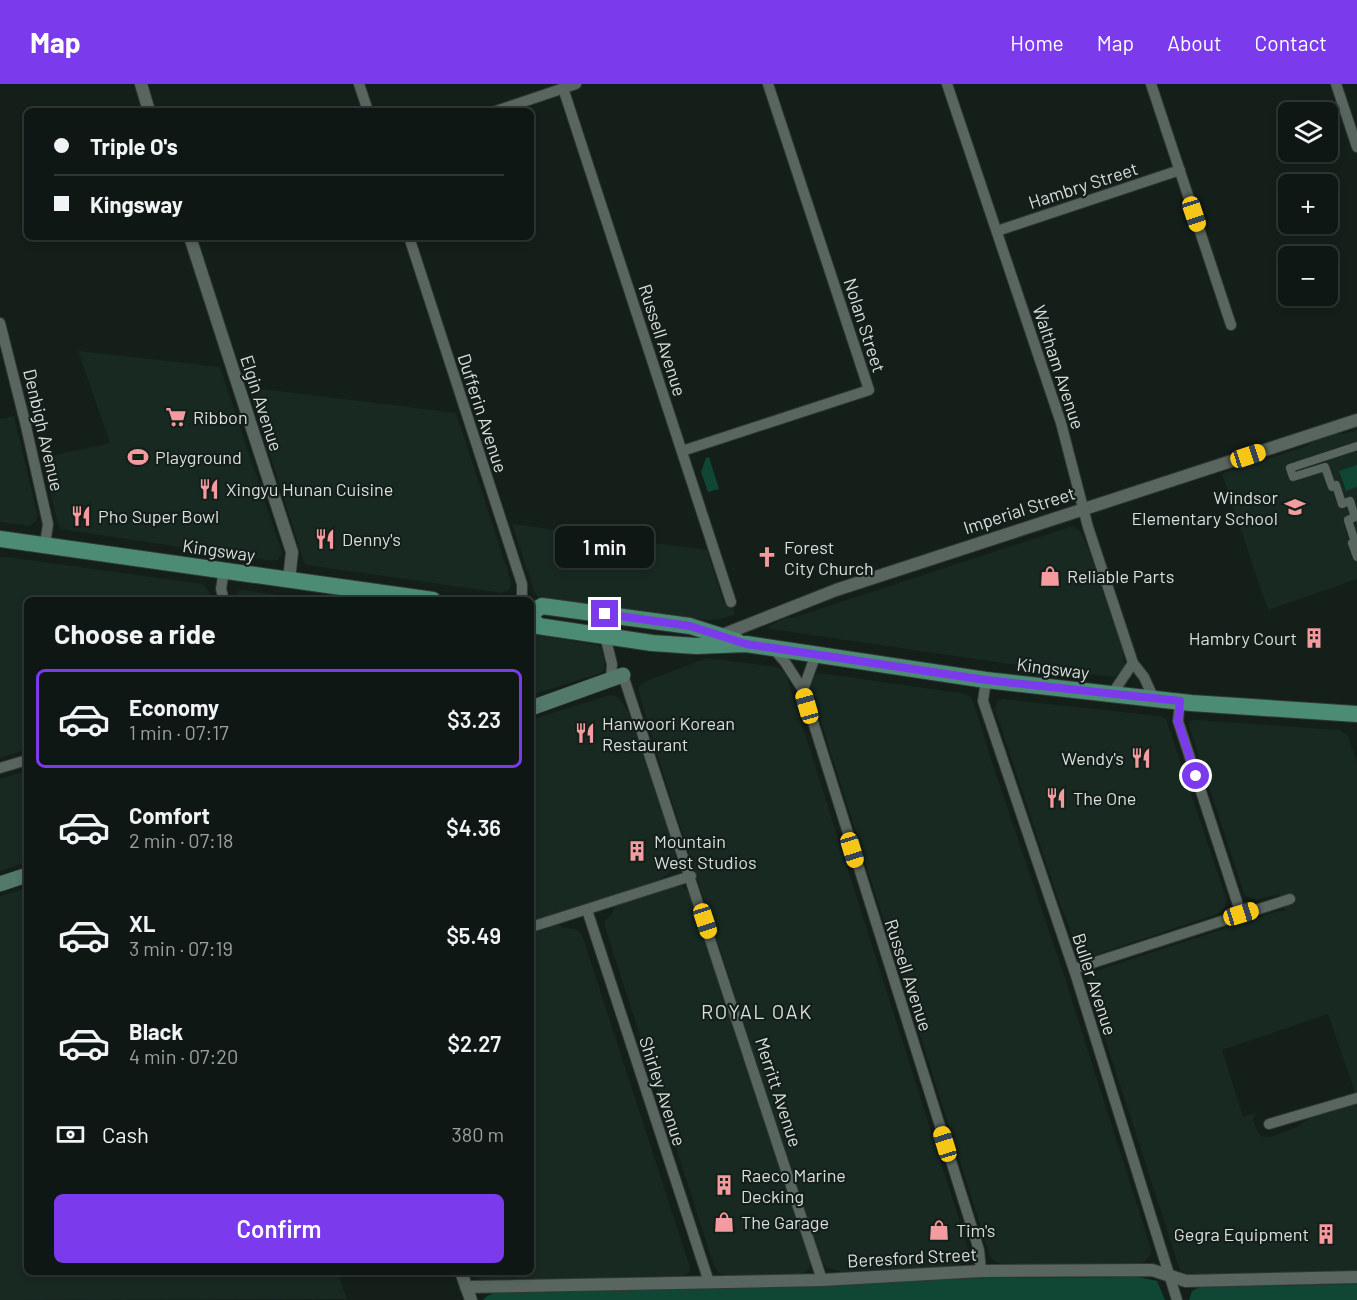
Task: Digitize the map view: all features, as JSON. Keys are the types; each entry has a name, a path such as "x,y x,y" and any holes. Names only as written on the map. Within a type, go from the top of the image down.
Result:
{"main road":[{"name":"Kingsway","path":"0,539 411,597"},
{"name":"Kingsway","path":"534,613 542,606 690,626 746,644"},
{"name":"Kingsway","path":"534,620 538,626 652,643 696,646 746,644 986,680 1154,699 1357,714"},
{"name":"Imperial Street","path":"696,646 722,635"},
{"path":"534,707 617,677"},
{"path":"0,884 24,876"}],"street":[{"path":"141,84 148,108"},
{"path":"359,84 367,108"},
{"path":"505,108 576,84"},
{"name":"Nolan Street","path":"682,451 868,390 768,84"},
{"name":"Waltham Avenue","path":"947,84 1061,423 1088,527 1133,663 1144,676 1154,699"},
{"path":"1151,84 1231,325"},
{"path":"1336,84 1357,147"},
{"name":"Russell Avenue","path":"563,88 731,602"},
{"name":"Hambry Street","path":"997,231 1180,170"},
{"name":"Elgin Avenue","path":"191,240 292,552 289,580"},
{"name":"Dufferin Avenue","path":"410,240 522,584 522,597"},
{"name":"Denbigh Avenue","path":"0,323 48,524 45,545"},
{"name":"Imperial Street","path":"722,635 836,590 1357,420"},
{"path":"1357,446 1290,468 1293,477 1325,467 1332,487 1336,485 1342,504 1350,501 1355,517 1348,519 1357,557"},
{"path":"223,597 221,589 224,570"},
{"name":"Merritt Avenue","path":"605,636 612,664 691,876 822,1280"},
{"name":"Russell Avenue","path":"773,648 803,690 979,1250 981,1271"},
{"path":"803,690 816,654"},
{"path":"1112,694 1133,663"},
{"name":"Buller Avenue","path":"986,680 983,701 1074,969 1177,1300"},
{"path":"1180,701 1178,722 1241,914"},
{"path":"0,768 24,761"},
{"path":"534,926 691,876"},
{"path":"1074,969 1290,898"},
{"name":"Shirley Avenue","path":"587,910 709,1282"},
{"path":"1269,1124 1357,1098"},
{"name":"Beresford Street","path":"466,1287 822,1280 981,1271 1152,1270 1186,1281 1357,1277"},
{"path":"462,1275 471,1300"}],"shaded area":[{"path":"78,351 220,367 282,553 278,560 61,529 42,458 110,443"},
{"path":"262,389 456,413 511,581 510,589 502,593 307,565 304,562 250,392"},
{"path":"14,416 37,513 36,521 29,526 0,522 0,419"},
{"name":"Windsor Elementary School","path":"1357,430 1357,579 1268,610 1222,474 1307,446 1315,440"},
{"path":"512,524 707,550 724,604 731,602 735,614 709,620 538,597"},
{"path":"1073,526 1080,531 1086,543 1122,649 1125,667 1121,674 1115,677 1051,670 767,627 786,618"},
{"path":"0,557 202,584 207,588 210,597 24,597 24,750 0,758"},
{"path":"242,590 292,597 236,597 237,592"},
{"path":"534,634 598,645 605,660 604,670 601,673 534,694"},
{"path":"707,658 777,667 786,674 969,1251 967,1259 958,1266 841,1272 827,1267 821,1260 639,693 639,687 644,682"},
{"path":"820,673 966,694 972,698 1061,966 1151,1249 1151,1254 1145,1261 1132,1265 1006,1266 991,1259 810,687 809,682 813,676"},
{"path":"609,695 618,697 628,711 675,851 675,865 669,873 659,880 534,920 534,719"},
{"path":"1003,699 1160,716 1166,719 1226,898 1224,910 1092,956 1080,954 1058,899 995,709 997,701"},
{"path":"1190,721 1340,730 1348,736 1357,762 1357,1092 1355,1092 1328,1014 1222,1050 1243,1117 1256,1113 1253,1120 1262,1137 1271,1137 1297,1127 1312,1117 1357,1103 1357,1273 1207,1277 1187,1274 1180,1270 1088,986 1090,975 1096,971 1278,911 1285,911 1279,894 1256,900 1244,893 1189,726"},
{"path":"24,772 24,863 0,871 0,779"},
{"path":"672,887 682,887 689,892 810,1262 809,1269 801,1275 732,1277 719,1273 714,1266 605,927 605,920 612,914 615,906"},
{"path":"24,889 24,1275 338,1275 347,1299 0,1300 0,896"},
{"path":"558,925 576,929 582,935 690,1267 690,1271 683,1276 482,1280 474,1275 534,1275 534,933"}],"green space":[{"path":"709,457 719,489 708,492 701,472 706,458"},
{"path":"1357,465 1357,487 1346,491 1339,471"},
{"path":"1139,1277 1157,1281 1165,1300 483,1300 500,1291 776,1287 973,1278"},
{"path":"1357,1284 1357,1300 1189,1300 1192,1291 1200,1287"}],"place":[{"name":"Ribbon","path":"176,417"},
{"name":"Playground","path":"138,457"},
{"name":"Xingyu Hunan Cuisine","path":"209,489"},
{"name":"Windsor Elementary School","path":"1295,507"},
{"name":"Pho Super Bowl","path":"81,516"},
{"name":"Denny's","path":"325,539"},
{"name":"Forest City Church","path":"767,557"},
{"name":"Reliable Parts","path":"1050,576"},
{"name":"Hambry Court","path":"1314,638"},
{"name":"Hanwoori Korean Restaurant","path":"585,733"},
{"name":"Wendy's","path":"1141,758"},
{"name":"The One","path":"1056,798"},
{"name":"Mountain West Studios","path":"637,851"},
{"name":"Raeco Marine Decking","path":"724,1185"},
{"name":"The Garage","path":"724,1222"},
{"name":"Tim's","path":"939,1230"},
{"name":"Gegra Equipment","path":"1326,1234"}],"district":[{"name":"ROYAL OAK","path":"757,1011"}],"route":[{"path":"605,614 690,626 746,644 986,680 1180,701 1178,722 1196,776"}]}
